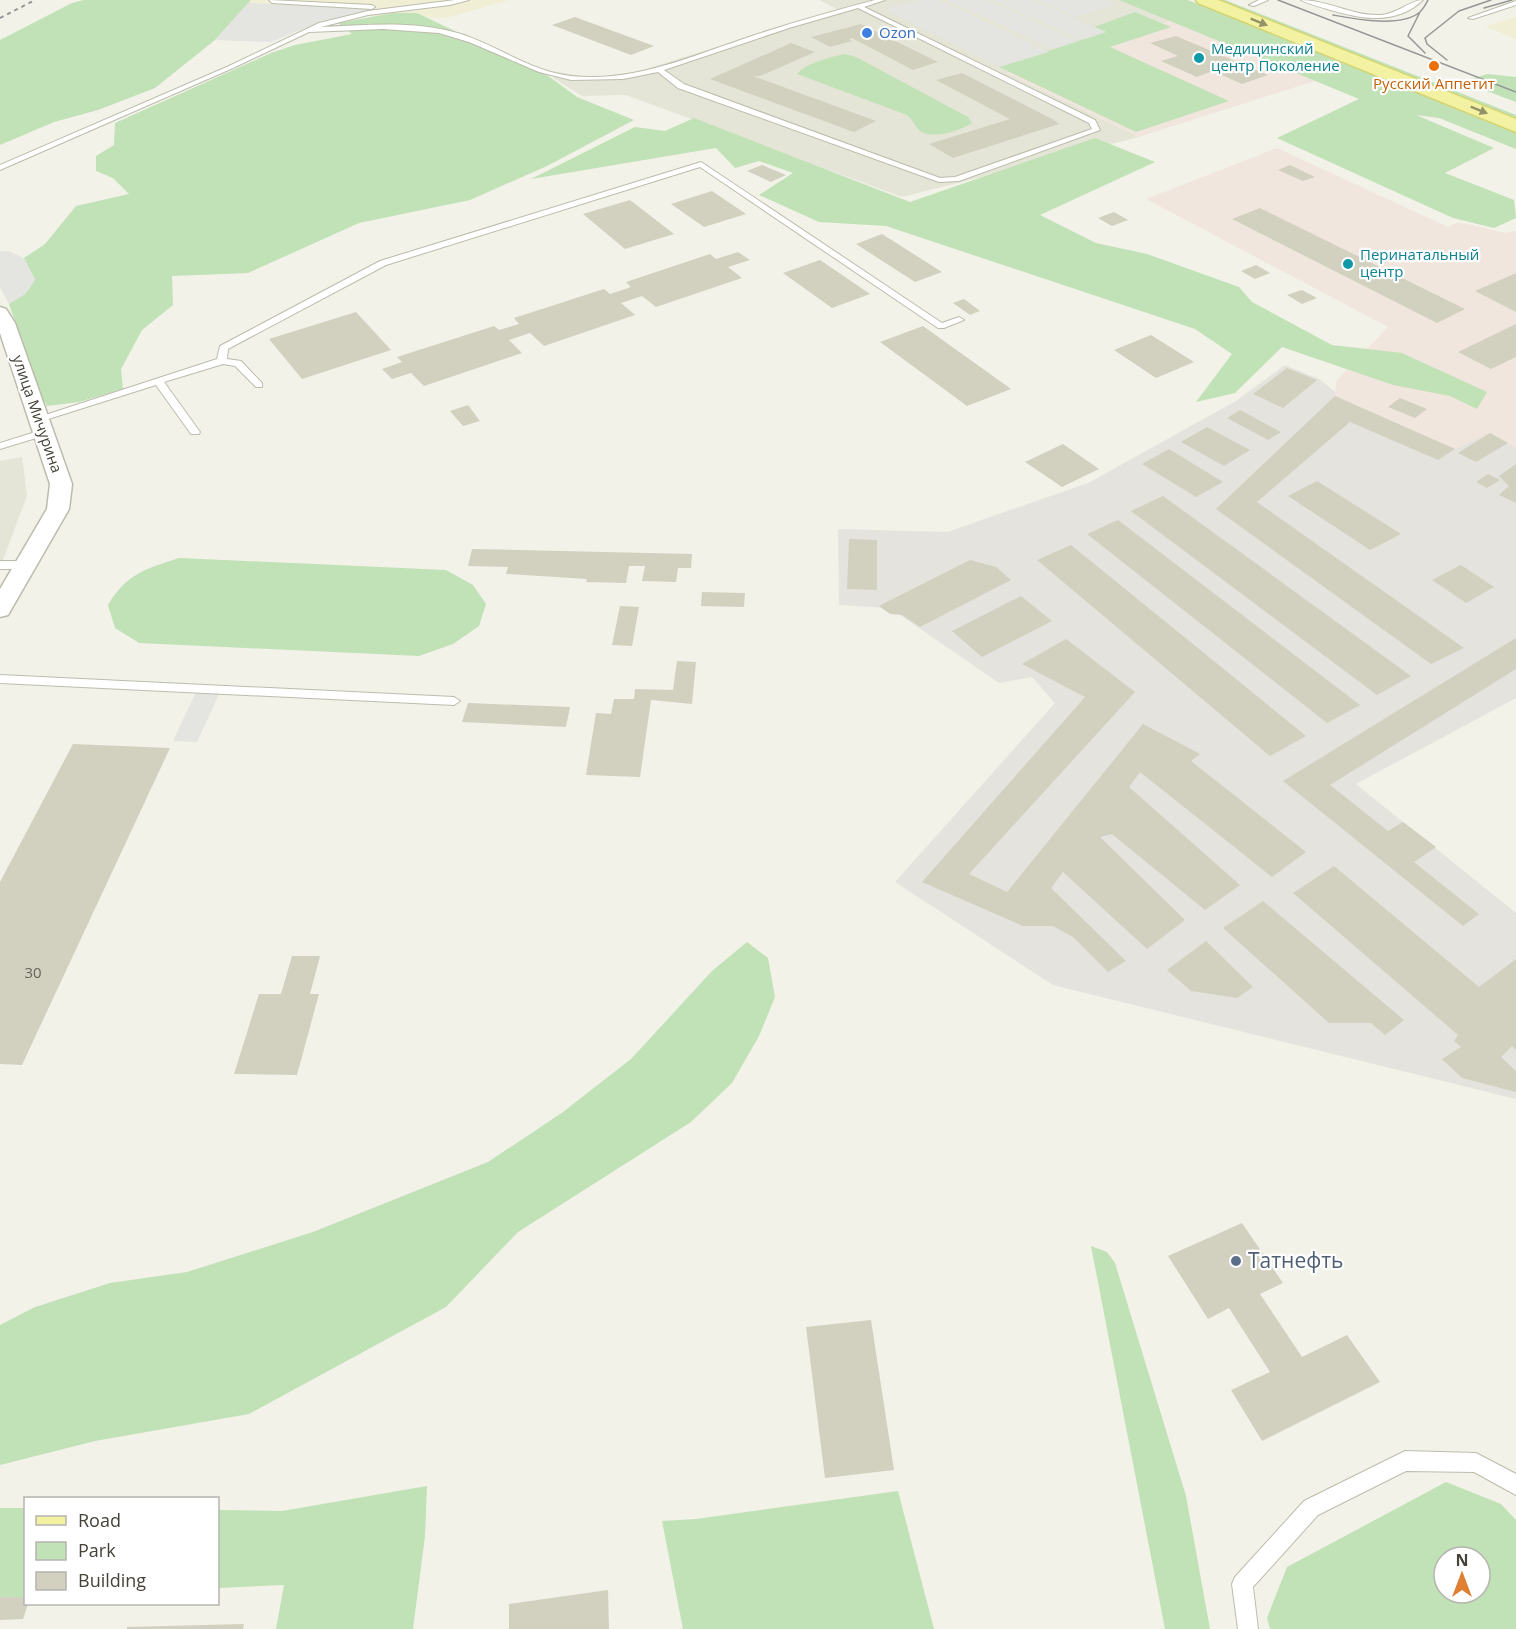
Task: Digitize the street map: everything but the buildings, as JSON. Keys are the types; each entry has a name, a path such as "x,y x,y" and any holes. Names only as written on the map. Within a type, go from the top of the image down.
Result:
{"main road":[{"path":"1204,0 1516,126"},
{"path":"1252,2 1516,109"}],"street":[{"name":"улица Мичурина","path":"0,314 6,323 61,484 58,509 0,609"}],"lane":[{"path":"274,0 272,1 401,8"},
{"path":"0,168 337,19 466,0"},
{"path":"659,69 681,86 939,180 956,179 1096,130 1092,122 842,0"},
{"path":"308,30 406,27 426,29 457,35 546,73 571,78 619,78 659,69 780,28 882,0"},
{"path":"1304,0 1340,11 1384,17 1408,12 1420,0"},
{"path":"1471,18 1516,3"},
{"path":"222,361 223,348 383,263 701,164 941,326 959,320"},
{"path":"0,446 40,426 222,361 238,363 259,385"},
{"path":"159,382 195,432"},
{"path":"0,565 26,565"},
{"path":"0,679 454,701"},
{"path":"1248,1629 1242,1584 1311,1508 1405,1461 1476,1463 1516,1485"}],"shaded area":[{"path":"251,0 509,0 446,18 304,14 248,3"},
{"path":"819,0 1131,0 1176,19 1007,73 1139,137 902,197 626,95 582,96 553,78 555,75 552,71 595,78 636,72 837,9"},
{"path":"920,0 939,0 1049,52 999,67 884,9"},
{"path":"947,0 987,0 1078,41 1053,49"},
{"path":"993,0 1033,0 1106,32 1081,40"},
{"path":"1038,0 1107,0 1116,5 1076,17"},
{"path":"248,3 372,9 317,23 271,42 215,40"},
{"path":"1516,17 1516,39 1485,26"},
{"path":"1176,19 1321,79 1139,137 1006,73"},
{"path":"1277,148 1448,227 1459,222 1505,233 1516,231 1516,448 1490,433 1455,449 1335,396 1336,381 1388,327 1146,199"},
{"path":"0,251 9,251 24,258 35,280 25,294 9,304 0,287"},
{"path":"1285,365 1319,379 1339,395 1492,431 1516,443 1516,698 1356,784 1516,913 1516,1099 1053,985 895,882 1055,703 1032,677 999,683 890,608 839,605 838,529 947,532 1088,483 1236,401"},
{"path":"22,457 27,496 0,568 0,461"},
{"path":"195,694 219,694 197,742 173,741"}],"green space":[{"path":"84,0 251,0 215,40 155,88 98,110 54,122 0,145 0,40 72,3"},
{"path":"1119,0 1188,0 1516,133 1516,149 1439,118 1416,115 1494,148 1445,173 1514,200 1516,218 1494,228 1453,218 1277,138 1359,99"},
{"path":"1217,0 1225,0 1516,115 1516,120"},
{"path":"1135,12 1171,27 1110,47 1229,101 1136,132 999,67 1106,32 1094,27"},
{"path":"393,13 417,13 547,75 577,97 634,120 547,166 470,200 359,223 248,273 172,276 173,305 142,330 121,369 123,389 79,402 47,406 9,304 25,294 35,280 24,258 45,244 76,206 129,194 113,178 96,171 96,156 114,145 115,123 271,53 295,45 352,34 338,23"},
{"path":"845,54 856,57 968,117 972,123 961,129 931,135 919,130 907,115 797,74 812,64"},
{"path":"1487,74 1516,77 1516,102 1463,82"},
{"path":"694,118 910,202 1095,138 1155,162 1040,215 1096,243 1147,254 1239,287 1252,302 1332,345 1402,353 1487,392 1477,409 1450,396 1393,385 1282,347 1235,393 1196,402 1232,354 1195,329 886,226 819,222 759,195 793,173 759,161 735,168 716,148 531,179 635,127 665,131"},
{"path":"179,558 446,570 473,585 486,604 479,626 453,644 419,656 139,643 115,628 108,605 122,586 147,569"},
{"path":"747,942 768,958 775,997 759,1036 732,1083 691,1122 518,1232 446,1307 249,1414 95,1441 0,1465 0,1325 35,1307 110,1283 187,1272 313,1232 488,1162 563,1112 631,1059 712,971"},
{"path":"1091,1246 1107,1252 1115,1263 1186,1496 1210,1629 1165,1629"},
{"path":"1446,1482 1501,1504 1516,1520 1516,1629 1270,1629 1267,1618 1287,1567"},
{"path":"427,1486 425,1536 413,1629 276,1629 284,1585 219,1588 219,1510 282,1511"},
{"path":"898,1491 934,1629 683,1629 662,1521 696,1519"},
{"path":"0,1508 24,1508 24,1597 0,1597"}],"tram line":[{"path":"1278,0 1516,92"},
{"path":"1420,12 1428,0"},
{"path":"1447,60 1427,44 1425,38 1459,11 1491,0"},
{"path":"1484,8 1512,0"},
{"path":"1333,15 1390,21 1412,17 1420,12"},
{"path":"1420,12 1408,36 1425,53"}],"railway":[{"path":"0,18 35,0"}],"place":[{"name":"Ozon","path":"867,33"},
{"name":"Медицинский центр Поколение","path":"1199,58"},
{"name":"Русский Аппетит","path":"1434,66"},
{"name":"Перинатальный центр","path":"1348,264"},
{"name":"Татнефть","path":"1236,1261"}]}
